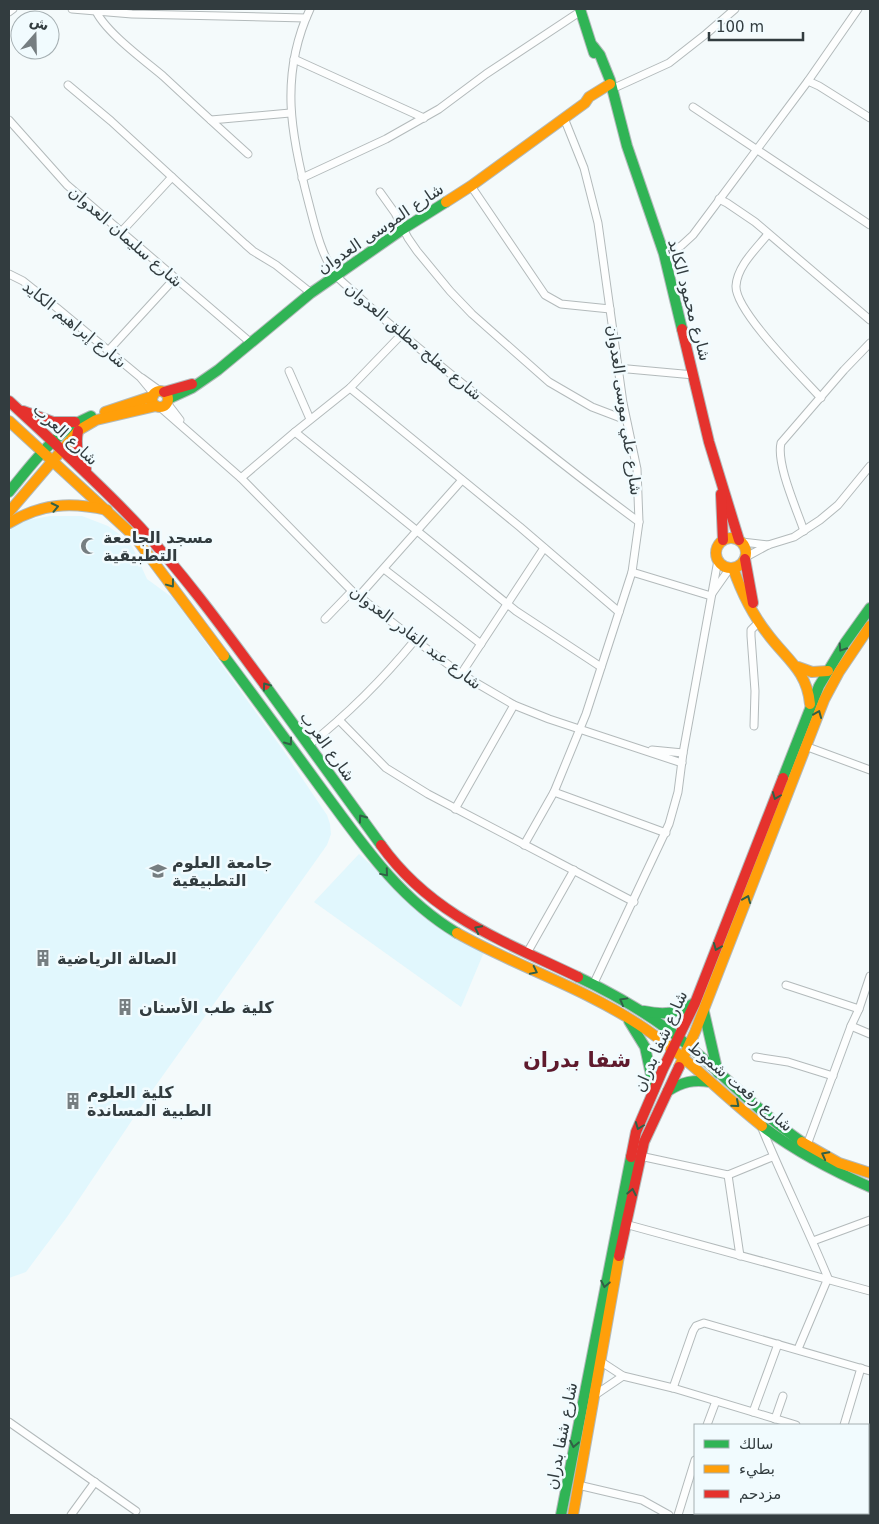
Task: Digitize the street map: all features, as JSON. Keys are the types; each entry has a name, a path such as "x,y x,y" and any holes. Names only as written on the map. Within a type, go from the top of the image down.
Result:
{"main road":[{"name":"شارع محمود الكايد","path":"581,10 593,46 599,52 615,116 621,125 664,254 721,486 740,541"},
{"name":"شارع الموسى العدوان","path":"9,492 53,442 77,426 192,388 218,370 311,293 336,275 403,229 471,186 585,103 589,97 609,88"},
{"name":"شارع العرب","path":"9,401 92,478 148,536 193,588 386,851 422,891 464,921 639,1010 678,1038"},
{"path":"18,409 49,421 77,426 76,450 92,478"},
{"name":"شارع العرب","path":"9,421 135,537 266,710 386,876 408,898 428,915 457,933 627,1018 673,1049"},
{"name":"شارع الموسى العدوان","path":"9,512 61,450 77,426"},
{"name":"شارع محمود الكايد","path":"721,486 723,540"},
{"path":"9,522 30,513 59,506 80,505 107,510"},
{"path":"746,558 740,565 732,568 723,566 718,560 716,553 718,546 723,540 731,538 740,541 746,549 757,618"},
{"path":"732,568 757,618 774,642 796,666 808,685 810,707"},
{"name":"شارع شفا بدران","path":"561,1513 636,1132 654,1089 695,1003 810,707 828,671 870,608"},
{"name":"شارع شفا بدران","path":"573,1514 600,1361 640,1156 651,1126 704,1010 805,746 832,682 870,626"},
{"path":"796,666 812,672 828,671"},
{"path":"639,1010 669,1014 686,1009 695,1003"},
{"path":"704,1010 718,1074"},
{"path":"627,1018 645,1047 654,1089"},
{"name":"شارع رفعت شموط","path":"678,1038 764,1114 807,1145 835,1160 870,1173"},
{"name":"شارع رفعت شموط","path":"673,1049 760,1126 803,1155 870,1187"},
{"path":"667,1091 687,1080 710,1082"},
{"path":"561,1513 573,1514"}],"street":[{"path":"9,12 14,9"},
{"path":"72,9 132,14 306,18"},
{"name":"شارع مفلح مطلق العدوان","path":"310,9 294,59 290,82 290,113 302,178 318,238 336,275 402,334 639,522"},
{"path":"609,88 669,63 735,9"},
{"path":"664,254 687,242 808,81 858,9"},
{"path":"95,10 117,37 248,154"},
{"path":"302,178 386,140 424,118 581,10"},
{"path":"294,59 424,118"},
{"path":"808,81 828,91 870,118"},
{"path":"68,86 111,121 249,247 276,265 311,293"},
{"path":"693,107 870,225"},
{"path":"211,120 290,113"},
{"name":"شارع علي موسى العدوان","path":"524,845 554,792 580,730 632,572 639,522 637,469 626,420 598,222 584,168 564,118"},
{"name":"شارع سليمان العدوان","path":"9,120 67,185 251,343"},
{"path":"122,231 172,176"},
{"path":"471,186 545,295 561,304 610,309"},
{"path":"380,192 395,213 417,251 472,314 536,372 578,399 626,420"},
{"path":"719,199 747,216 817,273 870,320"},
{"path":"768,234 740,272 736,287 739,297 757,328 821,398"},
{"name":"شارع إبراهيم الكايد","path":"9,274 18,278 37,292 140,377 145,378 160,398"},
{"path":"108,351 175,278"},
{"path":"241,478 350,388 402,334"},
{"path":"804,531 785,476 780,448 786,436 870,343"},
{"path":"618,368 694,375"},
{"path":"289,371 310,420"},
{"path":"350,388 619,612"},
{"name":"شارع عبد القادر العدوان","path":"160,398 182,425 241,478 352,590 461,674 514,705 580,730 682,763"},
{"path":"295,432 530,622 601,667"},
{"path":"746,558 768,545 794,537 829,514 870,466"},
{"path":"359,596 462,480"},
{"path":"740,541 768,545"},
{"path":"461,674 544,548"},
{"path":"593,985 666,833 678,792 683,753 718,560"},
{"path":"711,596 732,568"},
{"path":"384,569 481,644"},
{"path":"632,572 711,596"},
{"path":"325,619 352,590"},
{"path":"754,726 755,691 751,636 757,618"},
{"path":"309,745 339,720 415,640"},
{"path":"455,809 514,705"},
{"path":"339,720 386,768 428,794 634,902"},
{"path":"805,746 870,770"},
{"name":"شارع عبد القادر العدوان","path":"644,750 683,753"},
{"path":"554,792 666,833"},
{"path":"527,953 574,870"},
{"path":"807,1145 870,976"},
{"path":"786,985 859,1009"},
{"path":"851,1026 870,1034"},
{"path":"756,1056 788,1062 833,1076"},
{"path":"760,1126 772,1157 813,1241 828,1278 798,1350"},
{"path":"640,1156 728,1176 772,1157"},
{"path":"728,1176 740,1256"},
{"path":"813,1241 870,1220"},
{"path":"626,1224 870,1291"},
{"path":"673,1388 693,1331 699,1324 711,1324 870,1371"},
{"path":"753,1412 778,1344"},
{"path":"600,1361 623,1376 673,1388 792,1424"},
{"path":"844,1424 861,1368"},
{"path":"594,1395 623,1376"},
{"path":"775,1419 783,1396"},
{"path":"707,1424 716,1401"},
{"path":"9,1425 136,1511"},
{"path":"678,1515 693,1473"},
{"path":"71,1515 95,1482"},
{"path":"578,1485 642,1500 669,1515"}],"shaded area":[{"name":"جامعة العلوم التطبيقية","path":"50,516 82,516 108,526 127,540 133,548 147,579 173,598 281,747 327,815 331,834 327,845 149,1095 67,1217 26,1272 9,1278 9,529 23,521"},
{"path":"359,854 438,925 484,952 461,1007 314,902"}],"traffic: fast":[{"path":"580,9 594,53"},
{"path":"593,46 600,55 610,80 627,146 664,254 682,329"},
{"path":"168,399 192,388 218,370 311,293 403,229 446,202"},
{"path":"9,492 36,459 56,439 78,422 91,416"},
{"path":"783,778 819,686 845,643 870,608"},
{"path":"224,656 351,829 382,868 416,903 457,933"},
{"path":"265,685 381,845"},
{"path":"578,977 620,999 673,1033 772,1119 802,1142"},
{"path":"644,1011 670,1013 694,1003"},
{"path":"704,1012 718,1073"},
{"path":"629,1021 645,1047 654,1089"},
{"path":"668,1091 688,1082 710,1082"},
{"path":"762,1126 814,1160 870,1187"},
{"path":"561,1515 631,1157"}],"traffic: slow":[{"path":"446,202 585,103 589,97 610,84"},
{"path":"160,391 166,393 168,399 166,405 160,407 154,405 152,399 154,393 160,391"},
{"path":"105,412 153,396"},
{"path":"9,512 79,430 96,420 156,406"},
{"path":"9,421 135,537 224,656"},
{"path":"9,523 33,511 57,506 69,505 107,510"},
{"path":"731,538 742,542 746,553 742,564 731,568 720,564 716,553 720,542 731,538"},
{"path":"733,568 743,594 756,618 800,673 805,682 810,704"},
{"path":"679,1067 695,1032 824,700 839,672 870,626"},
{"path":"798,667 812,672 828,671"},
{"path":"457,933 594,999 638,1024 686,1060 762,1126"},
{"path":"802,1142 839,1163 870,1173"},
{"path":"573,1515 619,1256"}],"traffic: jam":[{"path":"682,329 709,442 739,540"},
{"path":"164,392 192,384"},
{"path":"9,401 140,527 220,624 265,685"},
{"path":"23,411 53,422 75,422"},
{"path":"78,431 78,451 86,469"},
{"path":"721,494 723,540"},
{"path":"745,559 753,603"},
{"path":"631,1157 636,1132 663,1069 695,1003 783,778"},
{"path":"381,845 422,890 446,908 496,938 578,977"},
{"path":"619,1256 644,1142 679,1067"}],"place":[{"name":"مسجد الجامعة التطبيقية","path":"89,546"},
{"name":"جامعة العلوم التطبيقية","path":"158,871"},
{"name":"الصالة الرياضية","path":"43,958"},
{"name":"كلية طب الأسنان","path":"125,1007"},
{"name":"كلية العلوم الطبية المساندة","path":"73,1101"}],"district":[{"name":"شفا بدران","path":"577,1060"}]}
